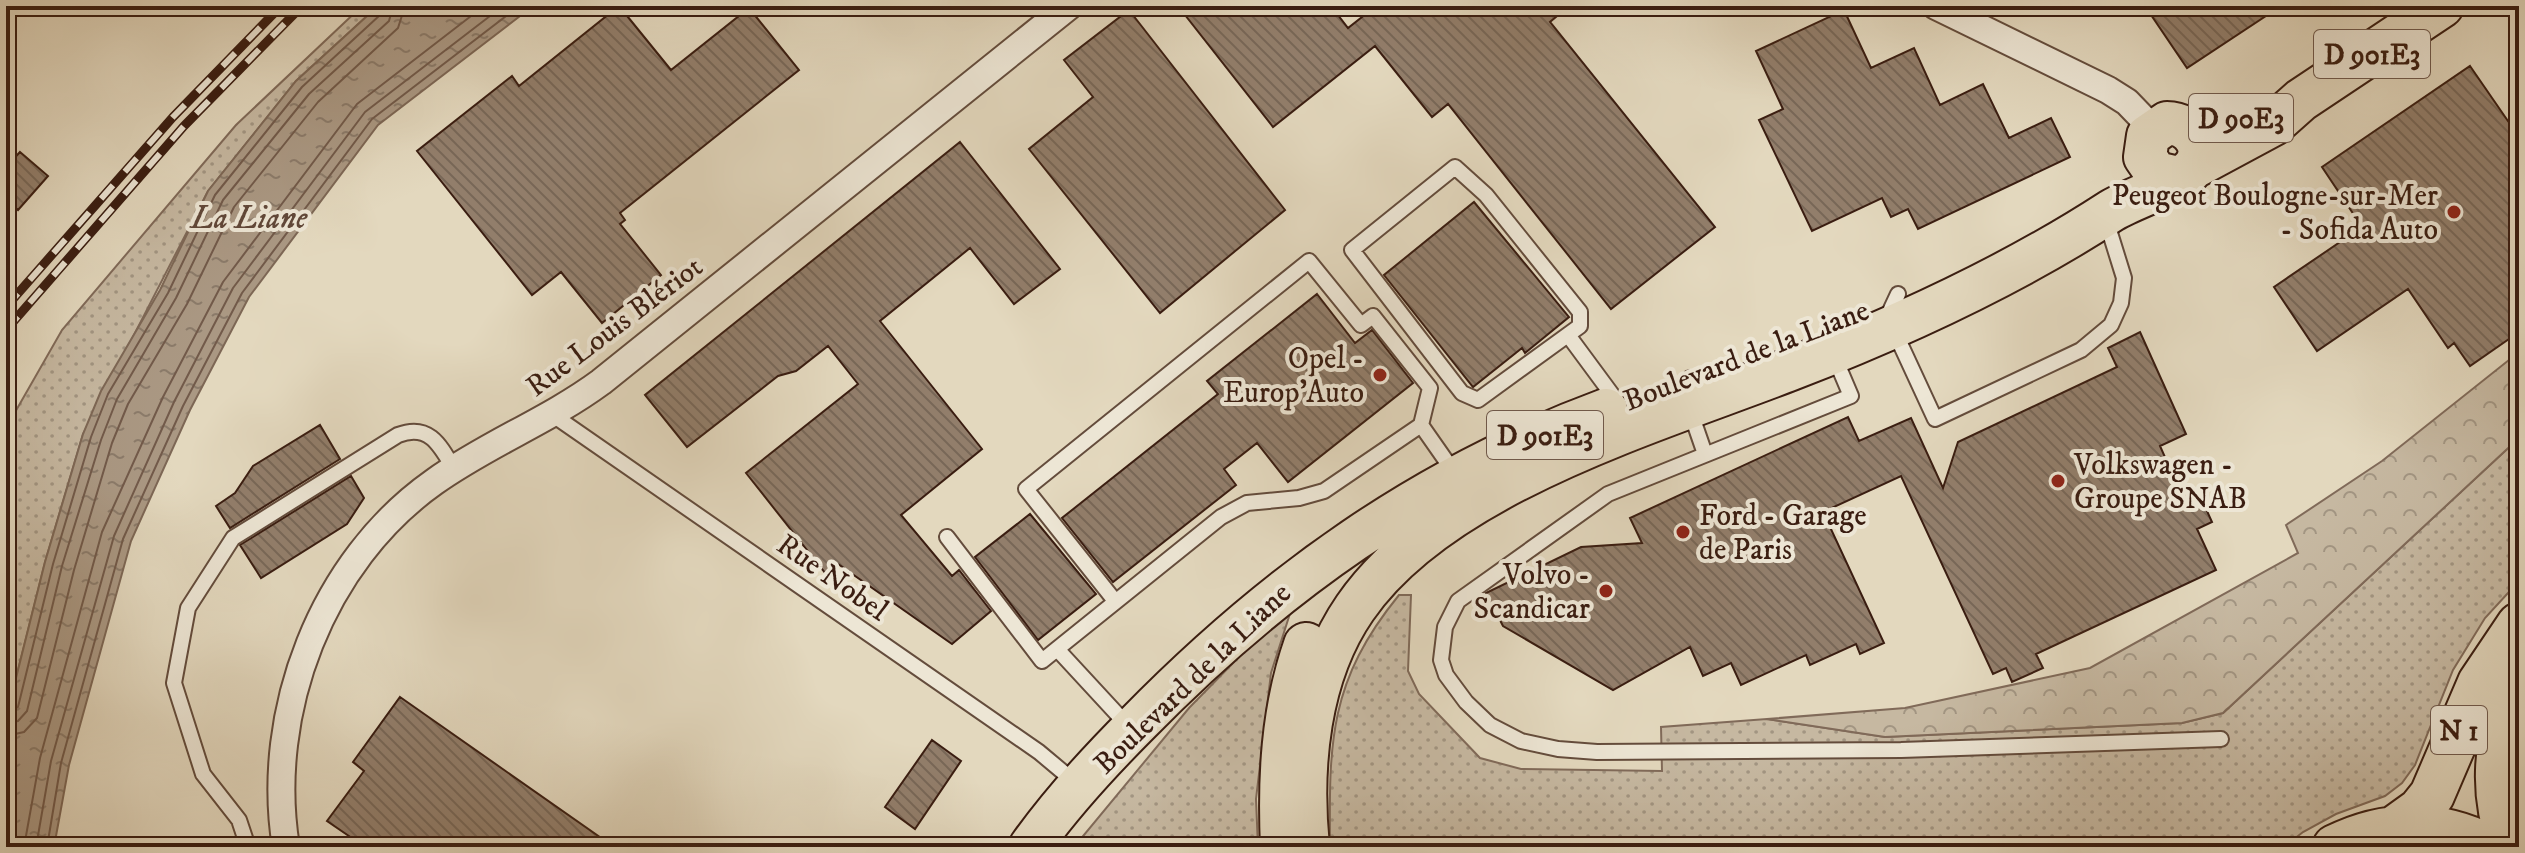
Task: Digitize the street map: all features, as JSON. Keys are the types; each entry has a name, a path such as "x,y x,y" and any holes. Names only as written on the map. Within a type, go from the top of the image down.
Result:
{"highway":[{"name":"N 1","path":"2395,828 2420,810 2432,795 2480,683 2519,625"},
{"name":"D 901E3","path":"1283,847 1285,739 1295,680 1306,645"},
{"name":"N 1","path":"2511,847 2500,805 2497,769 2504,722 2519,689"},
{"path":"2335,847 2369,833 2395,828 2439,829 2488,847"}],"main road":[{"name":"Boulevard de la Liane","path":"1308,847 1307,763 1317,691 1336,639 1377,581 1404,555 1472,507 1689,393 1895,310 2015,270 2104,216 2274,124 2301,100 2442,6"},
{"name":"Boulevard de la Liane","path":"1030,847 1132,729 1214,648 1290,583 1360,535 1530,441 1620,405 1689,393 1832,352 1895,310 2097,198 2124,180 2159,136 2245,118 2301,100"},
{"path":"2159,136 2189,130 2198,143 2186,172"},
{"name":"D 901E3","path":"1306,645 1319,618 1348,576 1391,531 1454,481"}],"street":[{"name":"Rue Louis Blériot","path":"286,847 282,781 288,726 304,661 321,617 353,562 375,534 413,497 454,469 553,415 601,382 1069,6"},
{"path":"1936,6 2108,90 2127,102 2159,136"}],"lane":[{"path":"1455,167 1486,195 1580,312 1580,326 1568,335 1485,397 1470,399 1462,393 1352,250 1455,167"},
{"path":"1895,310 1935,419 2081,350 2111,325 2124,290 2122,264 2104,216"},
{"path":"947,537 1042,661 1221,517 1247,503 1299,498 1324,491 1421,425 1430,388 1373,316 1361,325 1309,261 1026,489 1115,601"},
{"path":"1568,335 1620,405"},
{"path":"1832,352 1851,396 1608,494 1458,601 1445,627 1441,660 1455,689 1490,725 1538,746 1597,752 1901,750 2221,739"},
{"path":"1689,393 1705,454"},
{"name":"Rue Nobel","path":"553,415 1039,752 1080,786"},
{"path":"1421,425 1454,481"},
{"path":"248,847 239,820 203,774 174,683 188,608 233,538 398,435 417,431 429,434 454,469"},
{"path":"1057,649 1132,729"}],"green space":[{"path":"362,6 378,6 296,81 208,191 83,434 45,562 6,718 6,428 62,330 236,125"},
{"path":"2519,352 2519,438 2223,713 2182,723 1885,737 1767,719 1905,708 2090,668 2298,553 2286,525 2382,461"},
{"path":"2519,438 2519,581 2485,618 2453,670 2415,765 2402,783 2385,796 2336,814 2303,832 2284,847 1330,847 1331,775 1338,714 1359,656 1399,595 1411,595 1408,671 1419,694 1480,758 1521,769 1662,771 1661,727 1767,719 1885,737 2182,723 2223,713"},
{"path":"1294,601 1271,673 1256,799 1258,847 1074,847 1189,708"}],"water":[{"name":"La Liane","path":"378,6 533,6 378,125 249,297 190,410 131,541 69,765 54,847 6,847 6,718 45,562 83,434 101,391 160,290 208,191 296,81"}],"building":[{"path":"619,6 671,70 749,8 799,70 620,213 625,220 620,224 661,275 602,323 561,272 532,295 417,151 512,76 519,86"},
{"path":"1178,6 1331,6 1348,28 1376,6 1569,6 1550,22 1715,227 1611,309 1448,104 1432,117 1375,46 1273,127"},
{"path":"2145,6 2281,6 2187,68"},
{"path":"1129,10 1285,210 1160,313 1029,149 1093,97 1064,60"},
{"path":"1844,10 1871,68 1914,48 1940,105 1983,84 2009,138 2051,118 2070,157 1918,229 1908,209 1891,217 1882,198 1812,231 1759,120 1783,109 1756,51"},
{"path":"2470,66 2519,137 2519,332 2470,366 2454,343 2448,348 2408,289 2317,351 2274,287 2362,227 2322,167"},
{"path":"960,142 1060,269 1014,304 970,248 880,321 982,449 901,515 952,576 959,570 991,611 952,644 838,564 826,574 746,473 858,384 828,346 796,371 778,376 687,447 645,395"},
{"path":"20,152 48,176 18,210 6,200 6,167"},
{"path":"1474,202 1569,317 1525,353 1522,348 1473,387 1384,275"},
{"path":"1317,294 1355,343 1372,330 1413,383 1288,482 1257,443 1224,469 1236,485 1113,582 1062,518 1218,394 1207,381"},
{"path":"2140,332 2186,434 2160,446 2187,507 2202,500 2212,522 2197,529 2216,570 2036,654 2043,668 2012,682 2006,668 1993,674 1901,476 1823,512 1884,643 1860,654 1856,644 1810,665 1806,655 1741,685 1731,663 1703,676 1690,647 1613,690 1503,626 1486,593 1581,547 1642,543 1630,518 1848,417 1859,441 1911,418 1943,488 1958,442 2117,367 2108,348"},
{"path":"320,425 340,459 230,528 216,506 235,493 253,466"},
{"path":"351,476 364,498 347,524 261,578 240,545"},
{"path":"1030,514 1096,594 1038,640 975,557"},
{"path":"400,697 614,847 365,847 327,821 364,771 353,762"},
{"path":"932,740 961,761 915,829 885,807"}],"railway":[{"path":"6,307 173,117 281,6"},
{"path":"6,330 184,126 302,6"}],"place":[{"name":"Peugeot Boulogne-sur-Mer - Sofida Auto","path":"2454,212"},
{"name":"Opel - Europ'Auto","path":"1380,375"},
{"name":"Volkswagen - Groupe SNAB","path":"2058,481"},
{"name":"Ford - Garage de Paris","path":"1683,532"},
{"name":"Volvo - Scandicar","path":"1606,591"}]}
